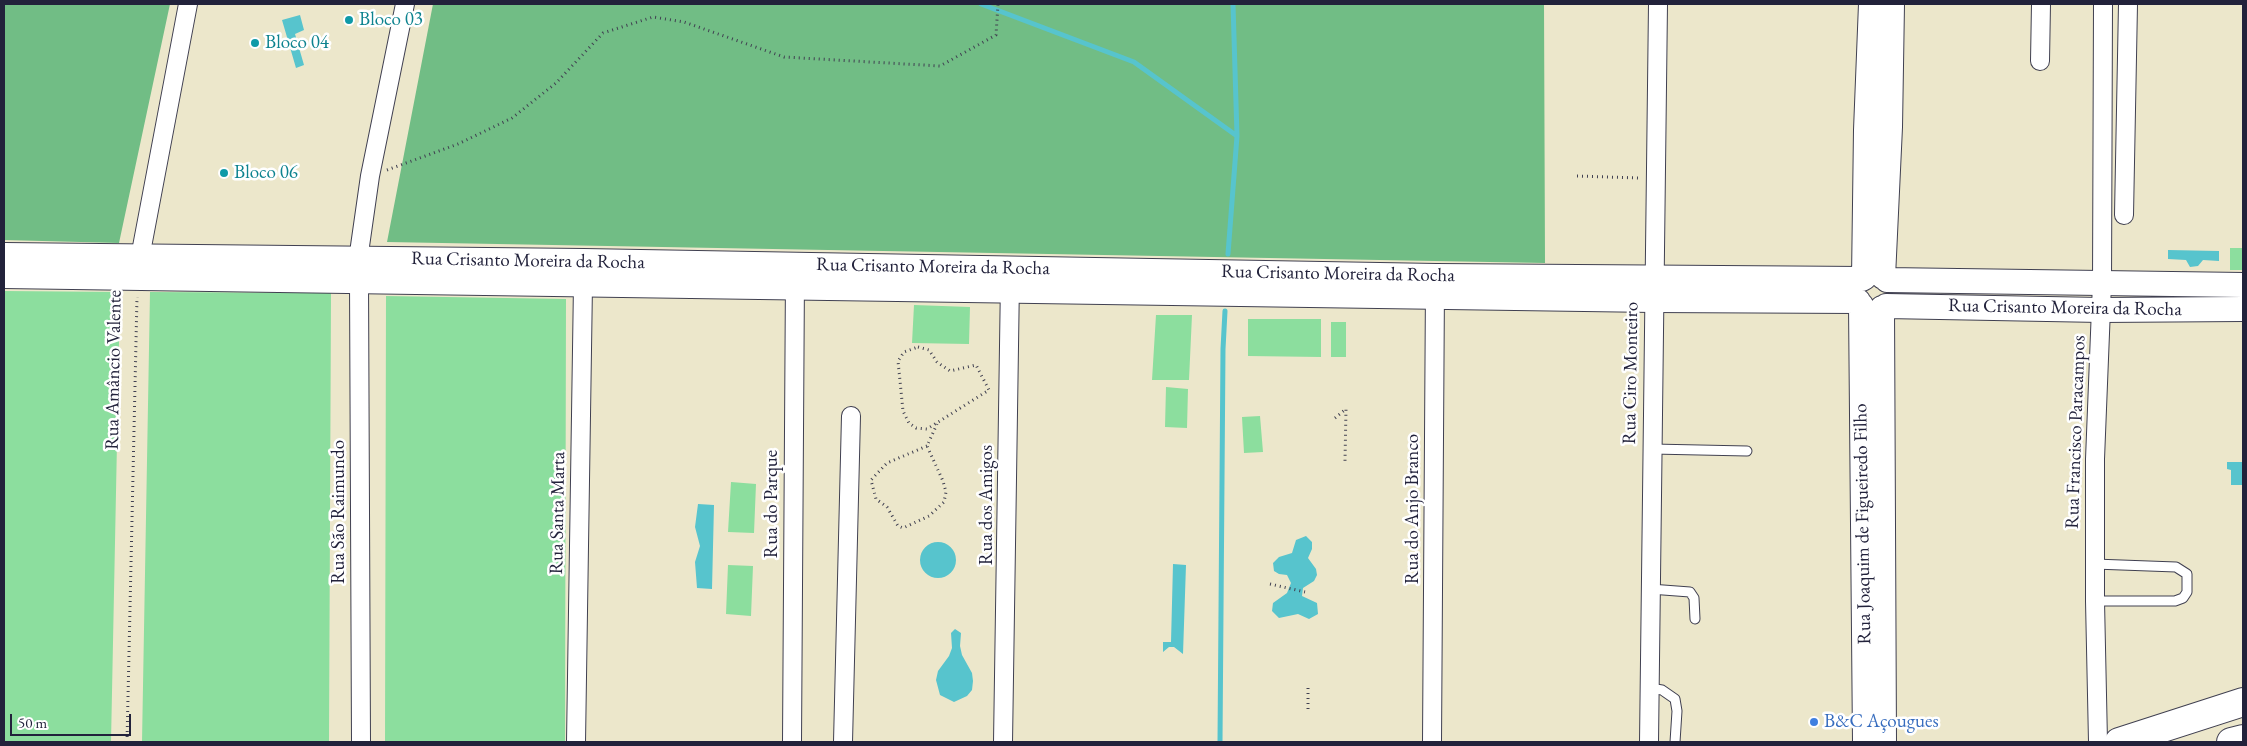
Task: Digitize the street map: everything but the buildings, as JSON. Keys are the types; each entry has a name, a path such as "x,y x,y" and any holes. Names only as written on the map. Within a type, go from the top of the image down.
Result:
{"highway":[{"path":"2119,742 2243,702"},
{"path":"2231,742 2243,739"}],"main road":[{"name":"Rua Joaquim de Figueiredo Filho","path":"1871,4 1866,130 1873,292 1874,559 1884,742"},
{"name":"Rua Joaquim de Figueiredo Filho","path":"1873,292 1890,127 1892,4"},
{"name":"Rua Crisanto Moreira da Rocha","path":"4,255 138,266 359,270 583,284 795,276 1873,292 2102,283 2243,285"},
{"name":"Rua Crisanto Moreira da Rocha","path":"359,270 584,261 795,276"},
{"path":"583,284 584,261"},
{"name":"Rua Crisanto Moreira da Rocha","path":"4,276 138,266"},
{"name":"Rua Crisanto Moreira da Rocha","path":"1873,292 2101,310 2243,309"},
{"name":"Rua Joaquim de Figueiredo Filho","path":"1865,742 1874,559"}],"street":[{"path":"138,266 188,4"},
{"name":"Rua São Raimundo","path":"361,742 359,270 370,176 405,4"},
{"name":"Rua Ciro Monteiro","path":"1648,742 1658,4"},
{"path":"2040,60 2041,4"},
{"name":"Rua Francisco Paracampos","path":"2098,742 2094,564 2095,459 2102,283 2103,4"},
{"path":"2124,215 2128,4"},
{"name":"Rua do Parque","path":"792,742 795,276"},
{"name":"Rua dos Amigos","path":"1003,742 1008,566 1010,279"},
{"name":"Rua Santa Marta","path":"576,742 583,284"},
{"name":"Rua do Anjo Branco","path":"1432,742 1435,286"},
{"path":"843,742 851,416"}],"lane":[{"path":"1651,449 1747,451"},
{"path":"2094,564 2176,566 2187,574 2187,592 2183,598 2175,601 2094,601"},
{"path":"1650,589 1690,592 1694,598 1695,619"},
{"path":"1650,688 1662,690 1675,699 1677,711 1675,742"}],"path":[{"path":"370,176 458,144 512,118 556,83 603,33 653,17 684,22 784,57 940,66 996,35 998,4"},
{"path":"1578,176 1655,178"},
{"name":"Rua Amâncio Valente","path":"127,742 138,266"},
{"path":"927,446 887,463 871,480 876,500 887,507 898,526 903,528 929,516 944,502 946,492 927,446 930,435 938,424 989,390 976,365 950,371 937,362 929,350 918,347 904,352 898,361 903,411 908,423 916,428 927,429 938,424"},
{"path":"1335,418 1346,408 1346,461"},
{"path":"1270,584 1305,592"},
{"path":"1308,684 1308,709"}],"green space":[{"path":"4,4 170,4 119,243 4,240"},
{"path":"433,4 1544,4 1545,263 387,242"},
{"path":"2230,248 2243,248 2243,270 2230,270"},
{"path":"4,291 120,292 111,742 4,742"},
{"path":"150,292 331,293 329,742 142,742"},
{"path":"386,296 566,299 565,742 385,742"},
{"path":"914,305 970,307 969,344 912,343"},
{"path":"1156,315 1192,315 1189,380 1152,380"},
{"path":"1248,319 1321,319 1321,357 1248,356"},
{"path":"1331,322 1346,322 1346,357 1331,357"},
{"path":"1166,387 1188,389 1187,428 1165,427"},
{"path":"1260,416 1263,452 1244,453 1242,417"},
{"path":"731,482 756,484 754,533 728,532"},
{"path":"728,565 753,566 751,616 726,614"}],"water":[{"path":"300,15 304,30 295,34 304,65 296,68 282,20"},
{"path":"2168,250 2219,251 2219,261 2203,260 2198,266 2190,267 2186,260 2168,259"},
{"path":"2227,462 2242,462 2242,485 2231,485 2231,470 2227,469"},
{"path":"698,504 714,505 712,589 697,588 695,562 700,546 695,527"},
{"path":"1306,536 1312,542 1312,549 1308,558 1316,569 1317,575 1314,581 1303,588 1302,596 1317,603 1318,614 1309,619 1298,614 1279,618 1272,611 1273,603 1287,593 1291,583 1287,575 1274,571 1273,563 1279,557 1292,553 1296,540"},
{"path":"938,542 945,543 951,547 955,553 955,567 951,573 945,577 938,578 931,577 925,573 921,567 920,560 921,553 925,547 931,543"},
{"path":"1173,564 1186,565 1183,654 1174,647 1169,647 1163,652 1163,642 1171,642"},
{"path":"955,629 961,633 960,646 962,655 972,673 973,681 972,690 967,696 954,702 940,695 936,680 938,671 949,656 952,648 951,633"}],"waterway":[{"path":"981,4 1134,62 1237,136 1228,254"},
{"path":"1233,4 1237,136"},
{"path":"1220,742 1223,349 1225,311"}],"place":[{"name":"Bloco 03","path":"349,20"},
{"name":"Bloco 04","path":"255,43"},
{"name":"Bloco 06","path":"224,173"},
{"name":"B&C Açougues","path":"1814,722"}]}
